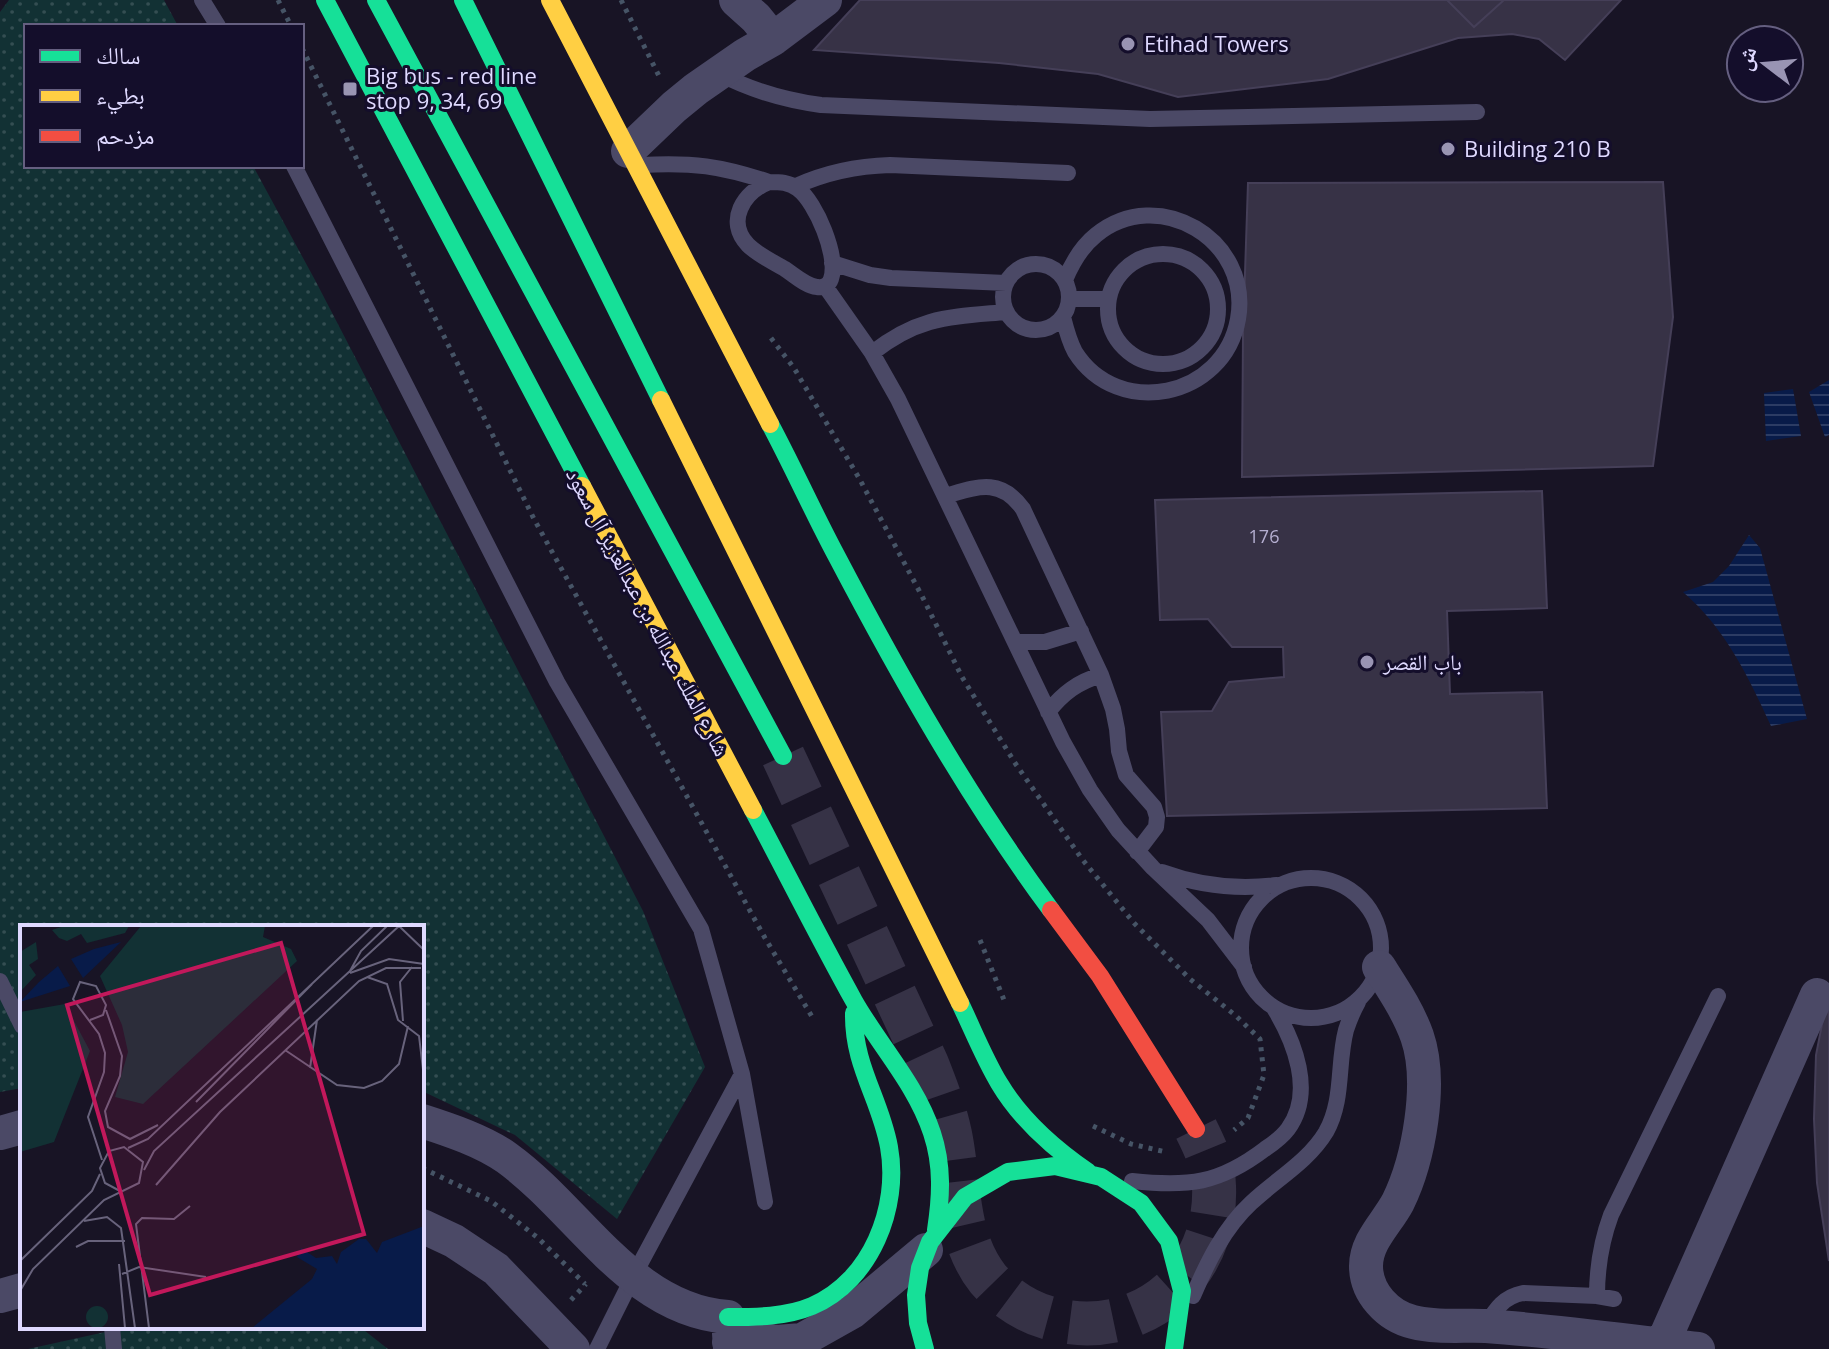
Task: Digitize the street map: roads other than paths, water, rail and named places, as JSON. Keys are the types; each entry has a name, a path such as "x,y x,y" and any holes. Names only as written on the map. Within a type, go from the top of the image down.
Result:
{"street":[{"name":"شارع الملك عبدالله بن عبدالعزيز آل سعود","path":"325,0 855,1003 919,1102 932,1132 940,1164 941,1186 931,1240 918,1273 918,1321 925,1349"},
{"path":"376,0 783,756"},
{"path":"463,0 999,1083 1017,1110 1062,1155 1127,1190 1161,1225 1180,1270 1183,1294 1182,1319 1174,1349"},
{"path":"550,0 835,554 926,719 1038,892 1100,976 1196,1129"},
{"path":"736,0 773,39"},
{"path":"632,158 674,107 825,0"},
{"path":"1379,967 1412,1022 1423,1058 1424,1079 1414,1162 1388,1219 1372,1240 1366,1266 1372,1292 1389,1312 1413,1322 1485,1326 1698,1349"},
{"path":"1660,1347 1817,995"},
{"path":"729,1336 783,1314 809,1308 825,1299 855,1273 884,1224 891,1187 890,1149 882,1119 857,1056 853,1021 855,1003"},
{"path":"424,1122 454,1131 505,1157 551,1194 622,1267 679,1304 716,1316 729,1336"},
{"path":"0,1133 20,1128"},
{"path":"729,1336 777,1342 802,1340 852,1312 931,1240 949,1212 965,1197 1003,1174 1046,1166 1067,1167 1097,1175"},
{"path":"424,1227 454,1241 496,1269 561,1337"},
{"path":"0,1296 20,1291"}],"lane":[{"path":"202,0 217,24"},
{"path":"718,73 768,95 821,105 1150,119 1477,112"},
{"path":"632,158 712,166 796,186 806,195 824,229 832,263 832,276 825,286 820,288 807,283 749,246 742,235 738,222 740,208 757,187 769,182"},
{"path":"796,186 818,176 866,166 1068,173"},
{"path":"295,168 557,682 701,929 742,1074 765,1202"},
{"path":"1063,317 1075,351 1099,377 1132,391 1167,392 1192,382 1214,366 1233,336 1239,301 1234,275 1222,251 1195,227 1162,216 1126,219 1110,225 1082,248 1065,280"},
{"path":"1165,253 1195,263 1206,274 1215,288 1218,319 1204,347 1177,363 1161,365 1131,355 1119,344 1108,315 1108,299 1117,277 1134,261 1165,253"},
{"path":"832,263 891,278 1006,283"},
{"path":"1042,264 1055,269 1065,280 1070,299 1067,311 1053,326 1040,330 1027,329 1015,323 1006,312 1003,293 1014,272 1027,265 1042,264"},
{"path":"825,286 872,353 898,399 1048,712 1090,790 1137,852 1208,920 1244,967"},
{"path":"1070,299 1108,299"},
{"path":"872,353 898,334 928,322 1006,312"},
{"path":"945,496 990,486 1015,498 1023,509 1101,675 1117,729 1126,775 1154,807 1156,827 1137,852"},
{"path":"1015,642 1045,642 1081,631"},
{"path":"1048,712 1072,687 1101,675"},
{"path":"1153,868 1214,886 1257,887 1311,877 1327,878 1356,892 1376,919 1382,950 1372,984 1350,1007 1325,1017 1298,1017 1274,1008 1260,997 1250,983 1241,951 1242,935 1255,905 1279,884"},
{"path":"0,981 20,1022"},
{"path":"1485,1326 1496,1308 1513,1295 1606,1298 1597,1275 1604,1234 1611,1215 1718,996"},
{"path":"1182,1319 1228,1230 1248,1205 1314,1149 1326,1131 1339,1093 1346,1032 1360,998"},
{"path":"1097,1175 1158,1184 1211,1180 1244,1166 1277,1141 1295,1118 1300,1089 1294,1046 1274,1008"},
{"path":"597,1349 622,1267 742,1074"},
{"path":"112,1329 114,1349"}],"water":[{"path":"1829,380 1829,435 1825,437 1809,392"},
{"path":"1793,389 1801,436 1766,441 1764,393"},
{"path":"1749,535 1760,548 1807,719 1771,726 1723,637 1683,592 1713,582 1729,566"}],"tunnel":[{"path":"783,756 927,1064 948,1125 964,1228 977,1263 1001,1292 1040,1315 1082,1323 1112,1321 1141,1311 1166,1296 1187,1275 1202,1249 1212,1219 1212,1171 1196,1129"}],"place":[{"name":"Etihad Towers","path":"1128,44"},
{"name":"Big bus - red line stop 9, 34, 69","path":"350,89"},
{"name":"Building 210 B","path":"1448,149"},
{"name":"باب القصر","path":"1367,662"}]}
